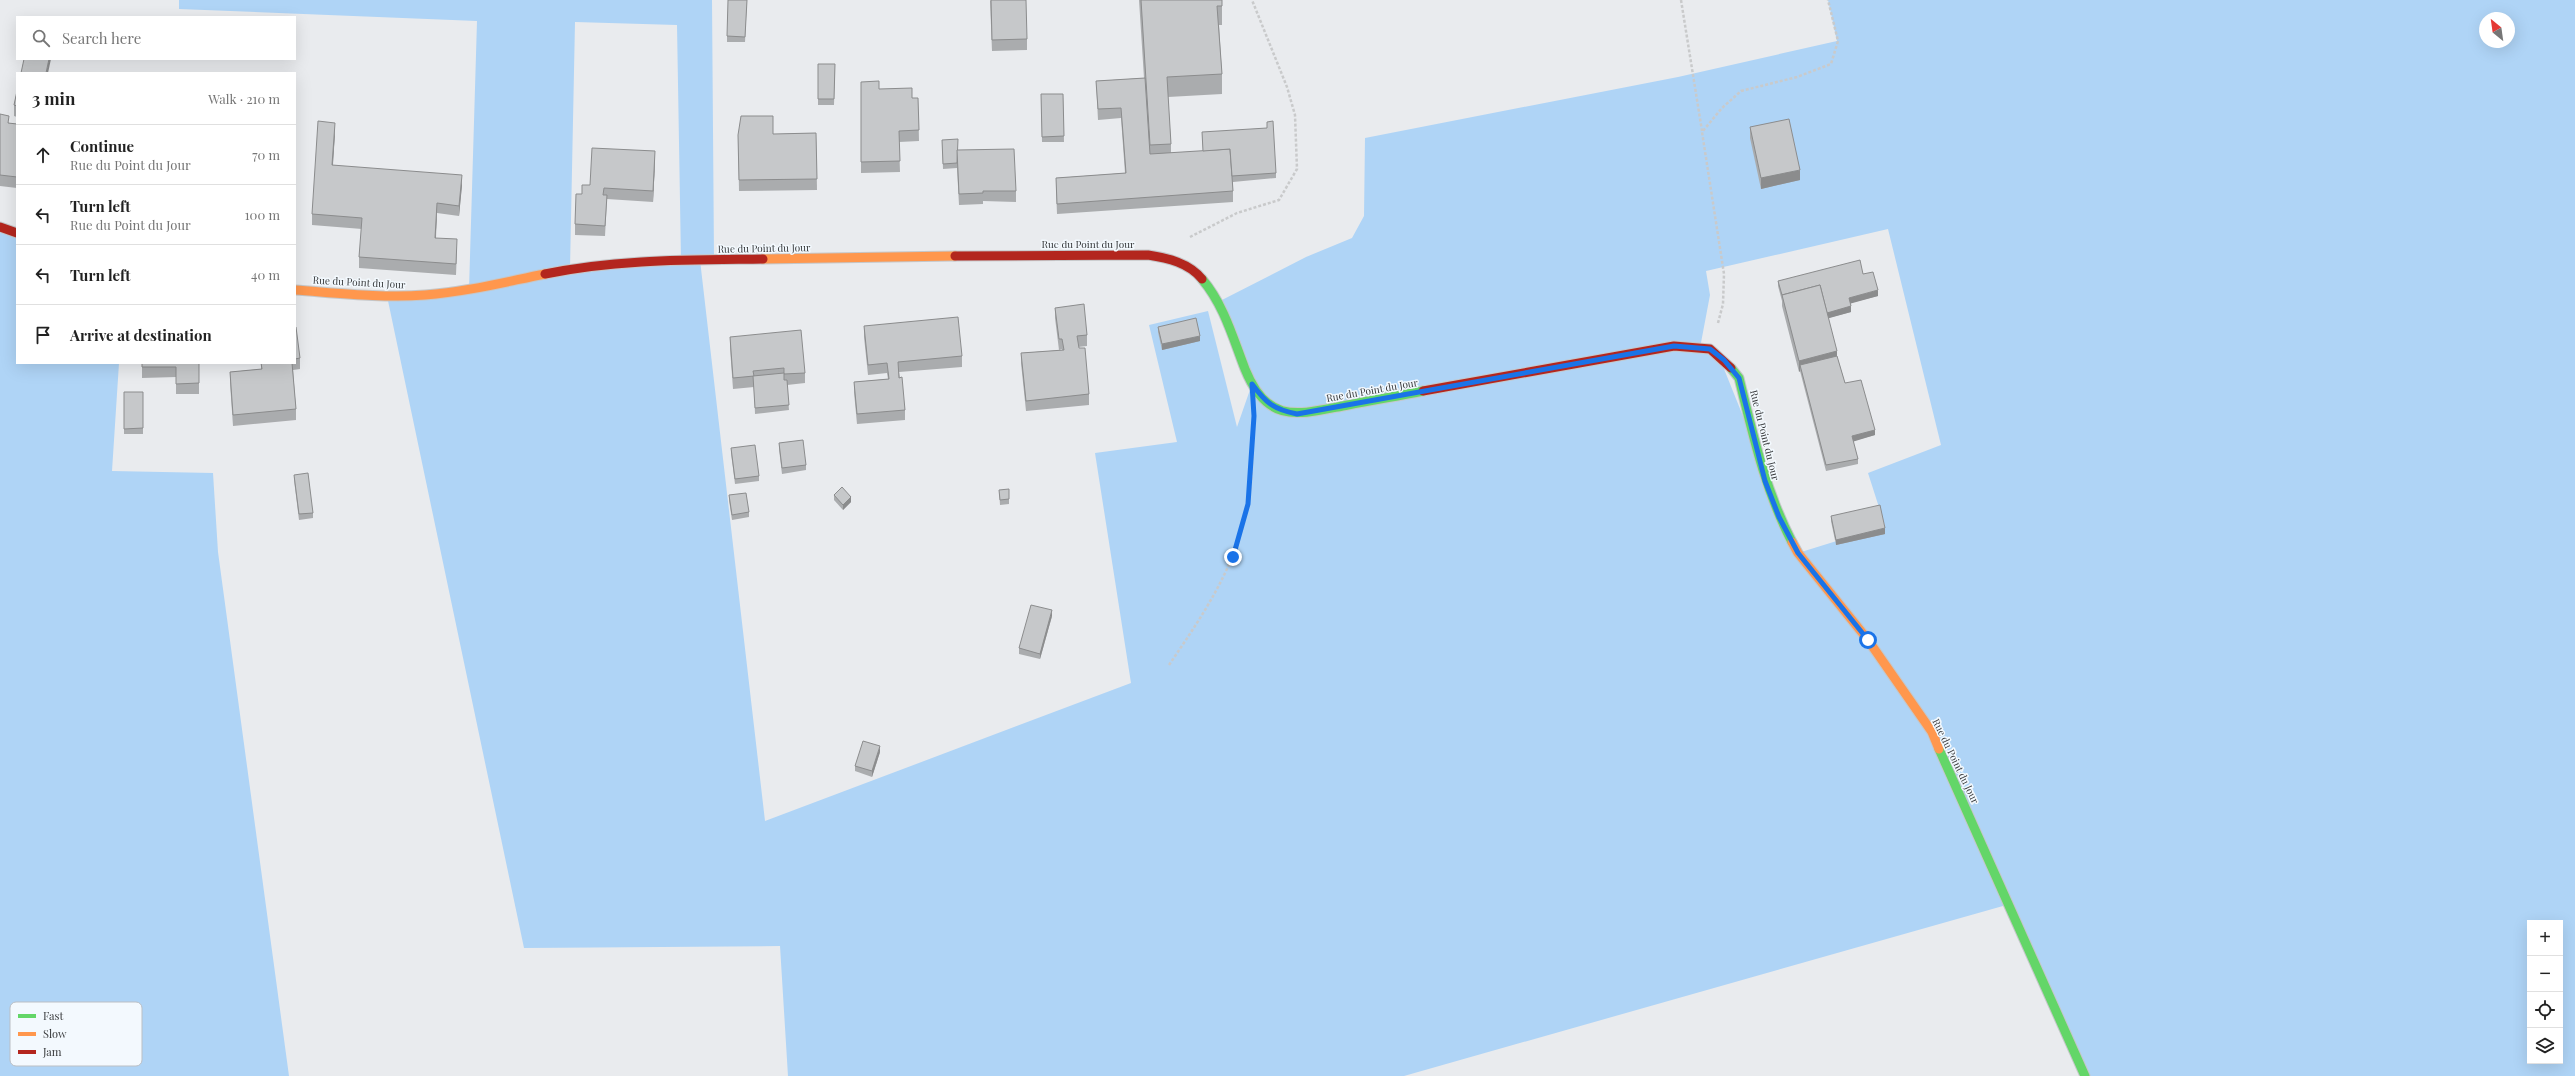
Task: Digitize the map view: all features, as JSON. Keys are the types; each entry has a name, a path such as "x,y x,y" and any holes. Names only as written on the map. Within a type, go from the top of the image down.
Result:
{"street":[{"path":"0,227 16,233"},
{"name":"Rue du Point du Jour","path":"296,290 387,296 425,295 469,290 570,269 681,260 1106,254 1155,256 1174,260 1184,265 1208,287 1218,302 1252,384 1263,399 1277,410 1297,414 1674,346 1710,349 1724,360 1739,378 1765,481 1779,517 1798,553 1868,640 1932,732 1976,826 2085,1076"}],"path":[{"path":"1189,238 1237,213 1279,200 1296,169 1295,114 1287,87 1252,0"},
{"path":"1681,0 1724,274 1723,304 1710,349"},
{"path":"1702,132 1722,108 1741,91 1797,77 1830,64 1838,41 1828,0"},
{"path":"1169,665 1207,610 1233,557 1248,504 1254,424"}],"shaded area":[{"path":"179,0 712,0 714,260 700,260 765,821 1131,683 1095,453 1177,442 1149,325 1208,311 1237,427 1252,384 1218,302 1306,257 1352,238 1364,216 1365,138 1678,77 1837,41 1828,0 2575,0 2575,1076 2085,1076 2010,904 1404,1076 788,1076 780,946 524,948 387,296 469,290 477,21 179,9","holes":["575,22 677,25 681,260 570,269","1888,229 1941,445 1868,473 1885,526 1798,553 1718,354 1700,348 1710,295 1706,271"]},
{"path":"0,227 16,233 16,364 119,364 112,471 213,473 218,552 289,1076 0,1076"}],"building":[{"path":"728,0 747,0 745,37 727,36"},
{"path":"991,0 1026,0 1027,39 992,40"},
{"path":"1141,0 1222,0 1222,6 1217,6 1222,74 1167,77 1171,144 1150,145"},
{"path":"24,60 49,60 46,72 21,72"},
{"path":"818,64 835,64 834,99 818,99"},
{"path":"1145,78 1150,154 1230,149 1233,191 1057,204 1056,178 1126,173 1121,108 1098,109 1096,81"},
{"path":"879,81 879,89 912,88 912,98 918,98 919,130 899,131 900,161 861,162 861,82"},
{"path":"1041,94 1063,94 1064,136 1042,137"},
{"path":"0,114 9,116 8,123 16,124 16,177 0,175"},
{"path":"741,116 773,116 773,134 816,133 817,179 739,180 738,135"},
{"path":"1789,119 1800,170 1761,178 1750,127"},
{"path":"318,121 335,123 332,165 462,175 459,206 437,203 435,238 457,239 456,264 359,257 362,218 312,214"},
{"path":"1273,121 1276,173 1232,176 1230,149 1203,151 1202,132 1267,128 1267,122"},
{"path":"958,139 957,163 943,164 942,140"},
{"path":"592,148 655,151 653,191 604,188 603,195 607,195 605,226 575,224 576,194 582,194 582,185 590,185"},
{"path":"1014,149 1016,191 983,191 983,193 959,194 957,150"},
{"path":"1860,260 1863,274 1873,272 1878,290 1849,298 1851,306 1827,313 1820,285 1782,295 1778,281"},
{"path":"1820,285 1837,351 1799,361 1782,295"},
{"path":"1084,304 1087,335 1077,336 1079,348 1085,348 1089,394 1026,401 1021,353 1064,350 1062,339 1059,339 1055,308"},
{"path":"958,317 962,356 898,362 899,378 902,377 905,410 857,414 854,382 889,379 887,363 868,365 864,326"},
{"path":"1196,318 1200,336 1162,344 1158,327"},
{"path":"296,327 300,358 296,359"},
{"path":"801,330 805,373 784,374 784,368 753,371 754,376 733,378 730,337"},
{"path":"1837,356 1845,383 1861,380 1875,430 1852,436 1858,459 1826,465 1800,365"},
{"path":"142,364 199,364 199,383 176,384 176,367 142,367"},
{"path":"261,364 292,364 296,409 233,415 230,372 262,369"},
{"path":"784,373 784,380 787,380 789,405 755,408 753,376"},
{"path":"124,392 143,392 143,428 124,429"},
{"path":"803,440 806,465 782,468 779,443"},
{"path":"755,445 759,476 735,479 731,448"},
{"path":"308,473 313,513 299,514 294,475"},
{"path":"842,487 851,497 843,505 834,495"},
{"path":"1009,489 1009,499 1000,500 999,490"},
{"path":"746,493 749,512 732,515 729,495"},
{"path":"1880,505 1885,528 1836,540 1831,516"},
{"path":"1031,605 1052,610 1040,654 1019,648"},
{"path":"863,741 880,746 872,771 855,766"}],"traffic: fast":[{"path":"1202,279 1210,289 1222,311 1245,369 1254,387 1264,400 1275,408 1287,412 1300,413 1423,391"},
{"path":"1731,368 1739,378 1767,482 1774,502 1792,542"},
{"path":"1939,749 2085,1076"}],"traffic: slow":[{"path":"763,259 955,256"},
{"path":"296,290 376,296 425,295 470,289 545,274"},
{"path":"1792,542 1798,553 1868,640 1932,732 1939,749"}],"traffic: jam":[{"path":"0,227 16,233"},
{"path":"955,256 1148,255 1178,262 1197,273 1202,279"},
{"path":"545,274 599,265 654,261 763,259"},
{"path":"1423,391 1674,346 1710,349 1731,368"}],"route":[{"path":"1233,557 1248,504 1254,416 1252,384 1263,399 1277,410 1297,414 1674,346 1710,349 1724,360 1739,378 1765,481 1779,517 1798,553 1868,640"}]}
